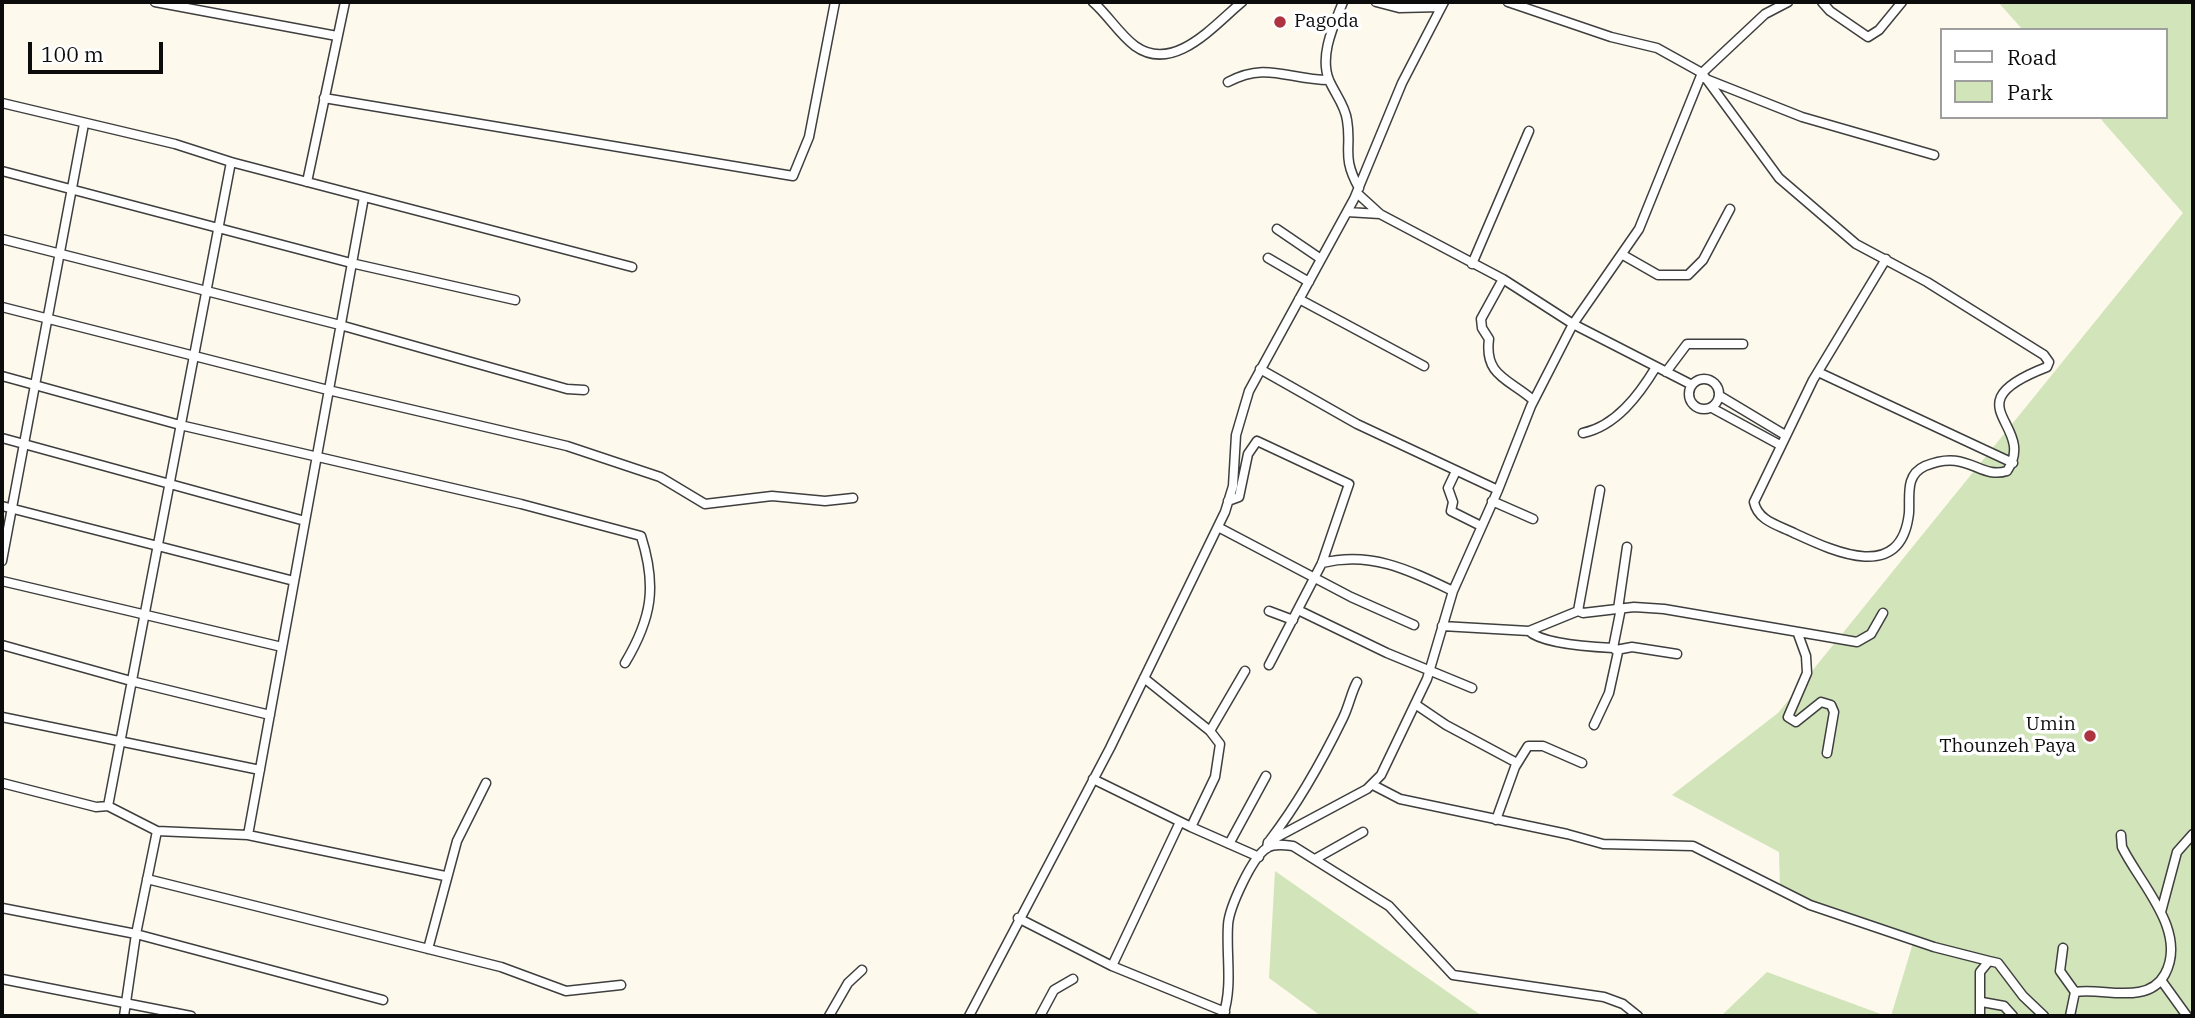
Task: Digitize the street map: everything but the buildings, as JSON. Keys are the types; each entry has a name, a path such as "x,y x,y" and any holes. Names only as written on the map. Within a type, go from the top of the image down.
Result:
{"street":[{"path":"155,2 337,36"},
{"path":"307,182 345,2"},
{"path":"324,98 793,176 809,137 835,2"},
{"path":"1093,2 1135,46 1158,55 1183,50 1242,2"},
{"path":"1343,2 1329,40 1329,80 1346,115 1346,150 1358,191 1380,214 1503,279 1573,324 1692,385"},
{"path":"1376,2 1399,8 1442,4"},
{"path":"1508,2 1611,37 1657,48 1704,76 1802,117 1934,155"},
{"path":"1268,845 1373,785 1429,671 1452,591 1498,490 1534,400 1573,324 1639,229 1704,76 1765,14 1788,2"},
{"path":"1822,2 1830,12 1868,37 1879,30 1902,2"},
{"path":"969,1016 1093,779 1218,527 1233,486 1236,435 1249,391 1358,191 1402,83 1442,4"},
{"path":"1228,82 1259,69 1282,76 1329,80"},
{"path":"1704,76 1779,178 1856,244 1886,259 2044,355 2049,362 2047,367 2018,378 2000,396 1998,410 2015,444 2013,463 2007,471 1998,474 1960,459 1948,459 1921,468 1910,482 1904,531 1885,555 1872,559 1823,546 1763,519 1755,510 1754,496 1818,372 1886,259"},
{"path":"2,103 175,144 231,162 632,267"},
{"path":"2,561 57,253 84,124"},
{"path":"1472,264 1529,131"},
{"path":"108,806 231,162"},
{"path":"2,171 71,187 351,263 515,300"},
{"path":"248,835 364,197"},
{"path":"1623,255 1658,275 1688,275 1703,260 1730,209"},
{"path":"1347,212 1380,214"},
{"path":"1276,229 1321,259"},
{"path":"2,239 340,325 567,389 584,390"},
{"path":"1268,258 1309,282"},
{"path":"1503,279 1481,319 1482,328 1489,339 1487,356 1493,370 1534,400"},
{"path":"1299,299 1424,366"},
{"path":"2,307 193,357 567,446 660,477 705,504 772,496 825,501 853,498"},
{"path":"1666,372 1687,344 1743,344"},
{"path":"1583,433 1603,429 1615,419 1656,367"},
{"path":"1261,369 1357,424 1498,490"},
{"path":"1818,372 2013,463"},
{"path":"2,376 180,425 641,536 650,565 652,592 640,638 625,663"},
{"path":"1692,385 1704,379 1710,380 1716,384 1720,396 1785,435"},
{"path":"1692,385 1689,398 1692,404 1705,410 1712,408 1720,396"},
{"path":"1712,408 1780,445"},
{"path":"2,438 305,521"},
{"path":"1228,502 1239,497 1248,454 1257,441 1349,484 1322,563 1269,665"},
{"path":"1456,471 1448,488 1453,502 1451,511 1481,526"},
{"path":"1578,611 1600,490"},
{"path":"1492,501 1533,519"},
{"path":"2,506 294,581"},
{"path":"1218,527 1315,578 1414,625"},
{"path":"1594,725 1615,674 1619,656 1614,649 1627,547"},
{"path":"1322,563 1366,558 1385,561 1452,591"},
{"path":"2,581 282,647"},
{"path":"1442,626 1529,631 1578,611 1664,609 1857,642 1871,634 1883,614"},
{"path":"1298,610 1472,688"},
{"path":"1269,611 1293,620"},
{"path":"1529,631 1534,637 1546,640 1614,649 1632,647 1677,654"},
{"path":"1798,634 1806,656 1807,673 1788,717 1796,722 1821,702 1831,705 1835,712 1827,753"},
{"path":"2,645 131,681 270,715"},
{"path":"1210,731 1245,671"},
{"path":"1144,678 1210,731 1220,744 1215,777 1191,827"},
{"path":"1018,918 1112,966 1224,1014 1230,998 1230,917 1259,856 1298,804 1315,775 1346,713 1357,682"},
{"path":"1415,704 1446,725 1517,763"},
{"path":"2,717 120,744 260,770"},
{"path":"1496,820 1517,763 1528,746 1534,744 1582,763"},
{"path":"1229,844 1266,776"},
{"path":"1093,779 1180,822 1259,856"},
{"path":"2,783 96,807 108,806 157,831 248,835 445,876"},
{"path":"428,949 445,876 457,841 486,783"},
{"path":"1373,785 1400,799 1603,844 1693,846 1810,905 1934,947 1998,964 2023,996 2044,1016"},
{"path":"1112,966 1180,822"},
{"path":"124,1016 136,934 157,831"},
{"path":"1315,859 1363,832"},
{"path":"2161,912 2177,852 2193,834"},
{"path":"2075,992 2138,993 2151,989 2161,980 2168,968 2172,943 2161,912 2127,858 2122,847 2122,835"},
{"path":"1268,845 1293,846 1389,906 1453,975 1604,997 1623,1004 1638,1016"},
{"path":"148,879 501,967 566,991 621,985"},
{"path":"2,908 136,934 383,1000"},
{"path":"2063,948 2060,971 2075,992 2070,1016"},
{"path":"1980,1016 1980,972 1989,961"},
{"path":"829,1016 848,983 862,970"},
{"path":"2,979 191,1016"},
{"path":"1040,1016 1054,990 1073,979"},
{"path":"2161,980 2187,1016"},
{"path":"1982,1002 2004,1006 2013,1016"}],"green space":[{"path":"1998,2 2193,2 2193,1016 1891,1016 1913,943 1780,888 1779,852 1672,795 1778,713 2183,213 2101,119 2167,119 2167,28 2021,28"},
{"path":"1275,871 1482,1016 1321,1016 1269,978"},
{"path":"1767,972 1886,1016 1721,1016"}],"place":[{"name":"Pagoda","path":"1280,22"},
{"name":"Umin Thounzeh Paya","path":"2090,736"}]}
